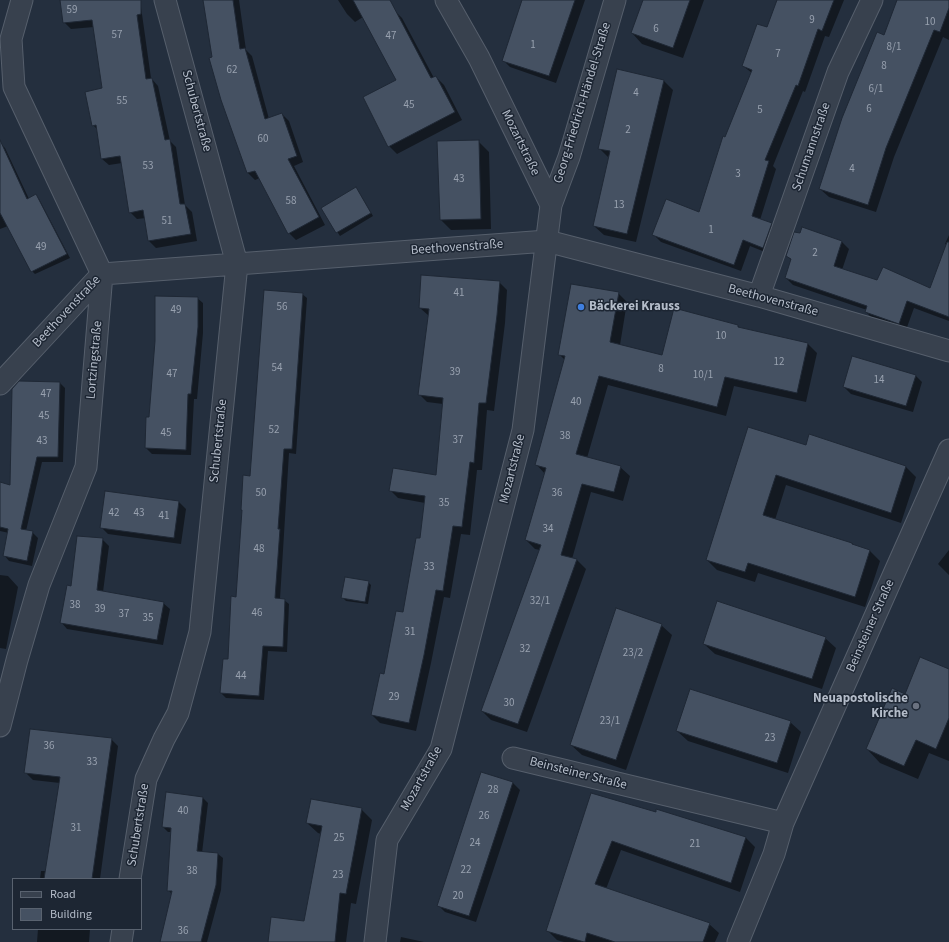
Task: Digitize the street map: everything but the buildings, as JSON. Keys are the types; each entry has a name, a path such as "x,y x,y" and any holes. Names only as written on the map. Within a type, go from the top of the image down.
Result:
{"street":[{"name":"Lortzingstraße","path":"0,726 39,584 86,466 102,274 14,86 11,39 22,0"},
{"name":"Schubertstraße","path":"130,878 146,779 178,713 200,632 237,264 165,0"},
{"name":"Mozartstraße","path":"375,942 387,840 441,749 523,430 551,205 479,58 446,0"},
{"name":"Georg-Friedrich-Händel-Straße","path":"551,205 569,157 615,0"},
{"name":"Schumannstraße","path":"759,296 838,72 872,0"},
{"name":"Beethovenstraße","path":"0,384 102,274 546,241 759,296 949,351"},
{"name":"Beinsteiner Straße","path":"738,942 774,854 783,823 949,450"},
{"name":"Beinsteiner Straße","path":"513,758 783,823"},
{"path":"121,942 123,930"}],"place":[{"name":"Bäckerei Krauss","path":"581,307"},
{"name":"Neuapostolische Kirche","path":"916,706"}]}
